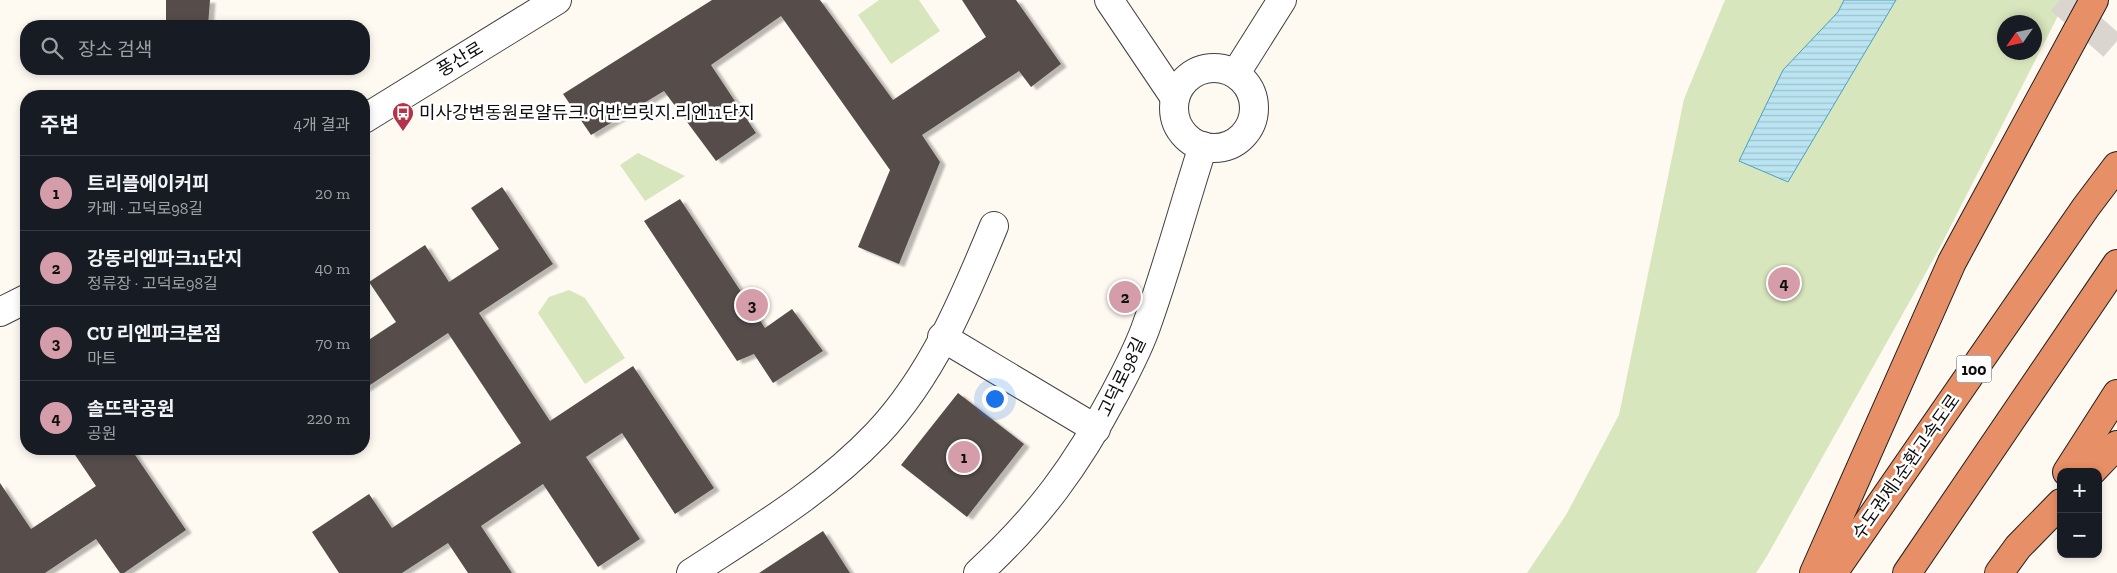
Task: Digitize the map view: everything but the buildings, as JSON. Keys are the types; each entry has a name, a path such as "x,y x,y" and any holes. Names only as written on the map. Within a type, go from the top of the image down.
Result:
{"highway":[{"path":"1814,573 1952,262 2094,0"},
{"name":"수도권제1순환고속도로","path":"1833,573 2086,207 2117,166"},
{"path":"1907,573 2117,264"},
{"path":"2069,468 2117,394"},
{"path":"2095,468 2117,445"},
{"path":"1999,573 2057,487"},
{"path":"2018,547 2057,507"}],"street":[{"name":"풍산로","path":"370,115 557,0"},
{"path":"1109,0 1175,98"},
{"path":"1236,73 1282,0"},
{"path":"1212,67 1224,68 1236,73 1245,81 1252,92 1254,116 1249,128 1242,138 1219,148 1203,146 1194,142 1184,134 1177,123 1174,111 1175,98 1184,81 1199,70 1212,67"},
{"name":"고덕로98길","path":"978,573 1048,501 1096,429 1124,376 1147,325 1203,146"},
{"path":"691,573 835,473 877,434 913,389 962,303 994,226"},
{"path":"0,312 20,302"},
{"path":"942,337 1096,429"}],"green space":[{"path":"879,0 919,0 940,31 891,64 858,15"},
{"path":"1725,0 2066,0 2042,47 2042,15 1997,15 1997,60 2035,60 1938,251 1756,573 1527,573 1566,515 1619,415 1684,99"},
{"path":"638,153 685,176 645,201 620,165"},
{"path":"569,290 585,298 625,358 585,384 538,313 549,297"}],"water":[{"path":"1844,0 1896,0 1788,182 1739,161 1783,70 1838,12"}],"tunnel":[{"path":"2060,0 2117,50"}],"place":[{"name":"미사강변동원로얄듀크.어반브릿지.리엔11단지","path":"403,132"},
{"name":"솔뜨락공원","path":"1784,283"},
{"name":"강동리엔파크11단지","path":"1125,297"},
{"name":"CU 리엔파크본점","path":"752,305"},
{"name":"트리플에이커피","path":"964,457"}]}
